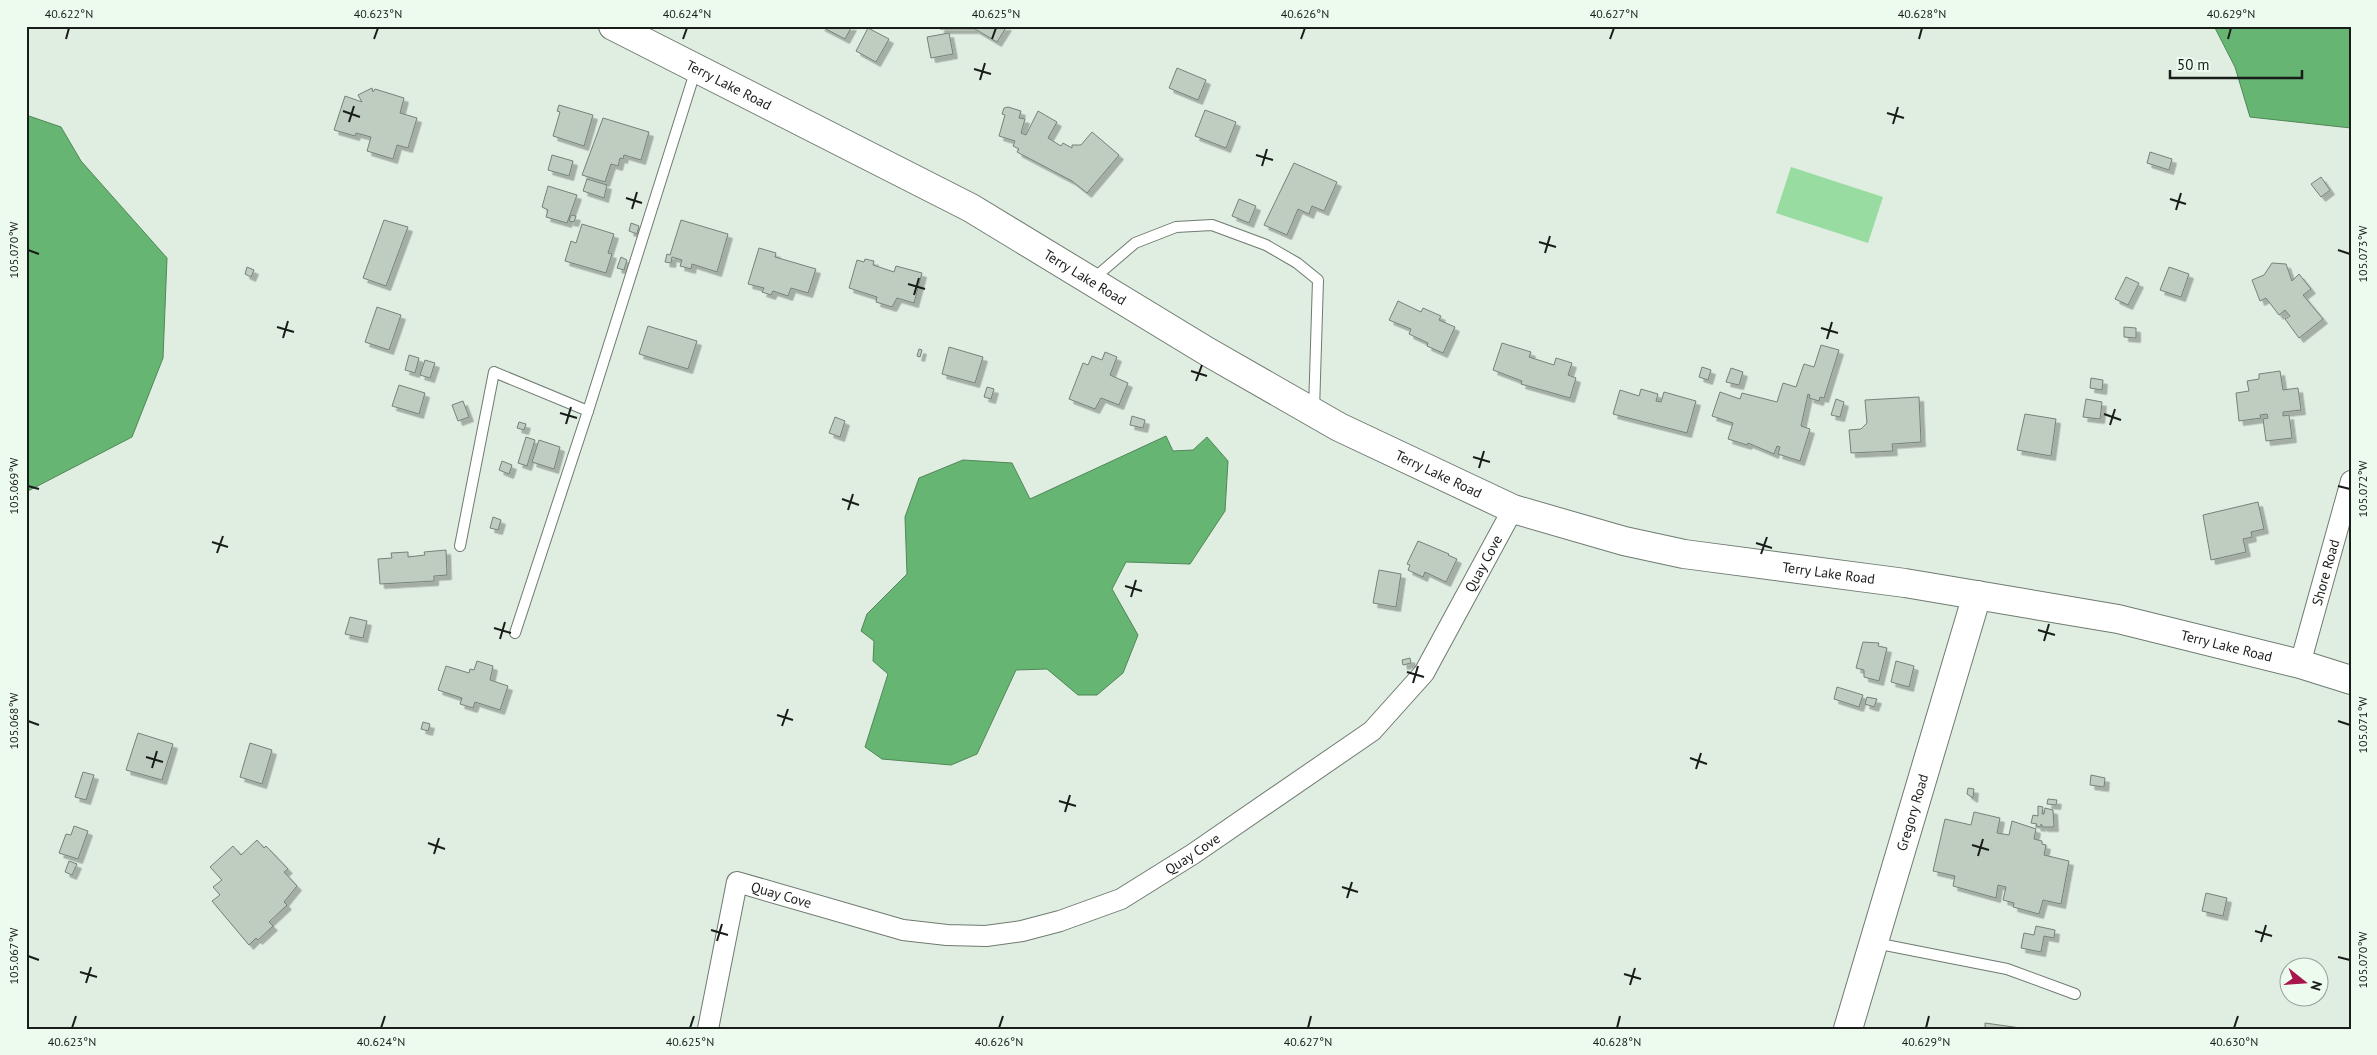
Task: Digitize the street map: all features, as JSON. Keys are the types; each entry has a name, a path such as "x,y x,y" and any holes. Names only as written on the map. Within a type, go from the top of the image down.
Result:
{"main road":[{"name":"Terry Lake Road","path":"613,26 932,187 1339,427 1513,509 1624,542 1684,554 1905,583 2118,619 2300,664 2351,680"},
{"name":"Gregory Road","path":"1848,1029 1872,942 1976,595"}],"street":[{"name":"Shore Road","path":"2300,664 2351,481"},
{"name":"Quay Cove","path":"708,1029 738,882 903,930 947,935 986,936 1022,931 1060,921 1121,899 1193,854 1372,731 1424,673 1513,509"}],"lane":[{"path":"515,632 588,411 696,68"},
{"path":"1091,281 1135,243 1176,226 1212,225 1266,245 1297,263 1318,280 1314,413"},
{"path":"460,546 494,372 588,411"},
{"path":"1872,942 2007,969 2075,994"}],"shaded area":[{"path":"2214,26 2351,26 2351,128 2250,117 2235,67"},
{"path":"26,115 61,127 81,161 167,258 163,358 132,437 26,492"},
{"path":"1791,167 1883,197 1868,243 1776,213"},
{"path":"1166,436 1173,451 1193,450 1207,437 1228,461 1225,511 1190,564 1126,562 1112,589 1138,635 1123,673 1097,695 1078,695 1047,669 1016,670 977,754 951,765 882,759 865,747 888,674 873,661 874,641 861,631 867,614 907,574 905,517 919,478 963,460 1012,463 1030,499"}],"building":[{"path":"820,26 852,26 845,39"},
{"path":"940,26 1007,26 997,42 975,29 940,29"},
{"path":"868,28 889,39 876,62 856,51"},
{"path":"949,33 953,54 931,58 927,37"},
{"path":"1177,68 1206,80 1198,100 1169,88"},
{"path":"372,88 373,92 375,89 404,98 400,113 417,118 408,148 397,145 393,159 367,151 371,137 356,133 355,136 334,130 345,96 362,102 358,95"},
{"path":"559,105 593,115 584,146 553,136 560,112 557,111"},
{"path":"1008,107 1021,111 1019,118 1025,119 1021,133 1026,135 1038,111 1057,122 1048,138 1061,146 1063,143 1072,148 1072,145 1081,145 1092,132 1119,155 1087,193 1072,181 1017,152 1019,149 1013,146 1015,141 999,136 1005,115 1002,114 1004,108"},
{"path":"1205,110 1236,122 1226,148 1195,136"},
{"path":"603,118 649,132 641,160 624,155 623,159 620,158 618,166 611,164 605,182 582,175"},
{"path":"2150,152 2172,159 2169,170 2147,163"},
{"path":"552,155 573,161 569,176 548,170"},
{"path":"1294,163 1337,182 1324,211 1312,206 1309,214 1298,209 1287,235 1264,225"},
{"path":"2321,177 2330,190 2321,197 2311,184"},
{"path":"587,179 607,185 604,198 583,191"},
{"path":"548,186 577,195 567,223 546,217 548,210 542,207"},
{"path":"1239,199 1256,206 1249,223 1232,216"},
{"path":"571,215 576,216 574,222 569,221"},
{"path":"384,220 408,227 386,286 363,278"},
{"path":"681,220 728,234 717,272 692,264 691,269 680,266 682,260 672,257 671,263 665,262 667,254 670,255"},
{"path":"631,223 639,226 637,234 629,231"},
{"path":"582,224 614,234 608,253 612,254 606,273 565,261 571,241 576,243"},
{"path":"759,248 776,253 775,257 816,269 808,293 791,288 788,296 773,291 771,295 762,292 764,288 748,284"},
{"path":"621,257 627,260 624,270 617,268"},
{"path":"865,259 874,261 873,265 894,272 896,266 922,273 914,303 897,298 892,307 876,302 877,297 849,288 857,260 864,262"},
{"path":"2272,263 2286,264 2292,281 2299,274 2311,289 2303,295 2323,319 2299,338 2285,319 2290,316 2285,310 2279,315 2266,298 2260,301 2252,280 2264,275"},
{"path":"247,267 254,270 251,277 245,274"},
{"path":"2169,267 2189,274 2181,297 2160,290"},
{"path":"2126,277 2139,283 2128,305 2115,299"},
{"path":"1398,301 1421,312 1423,308 1441,316 1439,320 1455,327 1443,353 1427,346 1428,343 1409,334 1411,329 1389,320"},
{"path":"377,307 401,315 389,350 365,342"},
{"path":"648,326 697,341 688,369 639,354"},
{"path":"2124,327 2136,328 2136,338 2124,337"},
{"path":"1502,343 1531,352 1529,357 1554,365 1556,358 1572,363 1568,375 1576,378 1570,398 1521,384 1522,381 1493,370"},
{"path":"1821,345 1839,350 1824,398 1820,397 1819,401 1809,398 1810,395 1808,394 1801,426 1810,429 1800,461 1778,454 1780,447 1777,446 1774,454 1748,443 1747,445 1728,439 1733,423 1712,416 1720,392 1740,399 1742,393 1777,402 1783,383 1796,387 1804,364 1814,367"},
{"path":"949,347 983,357 975,383 942,374"},
{"path":"919,349 922,350 920,357 917,356"},
{"path":"1105,352 1117,357 1110,375 1128,383 1119,405 1101,398 1095,409 1069,399 1083,363 1088,365 1092,356 1102,360"},
{"path":"409,355 419,358 415,373 405,370"},
{"path":"425,360 435,363 430,378 420,375"},
{"path":"1702,367 1711,370 1708,380 1699,377"},
{"path":"1731,368 1743,372 1739,385 1726,382"},
{"path":"2280,371 2283,390 2298,388 2301,410 2283,412 2283,416 2289,415 2292,438 2266,441 2263,419 2268,418 2267,414 2260,415 2261,418 2239,421 2236,393 2249,391 2247,381 2259,379 2259,374"},
{"path":"2091,378 2103,380 2102,390 2090,388"},
{"path":"399,385 425,393 419,414 392,406"},
{"path":"987,387 994,389 991,399 984,397"},
{"path":"1641,389 1658,394 1656,401 1661,402 1664,392 1696,401 1687,433 1613,414 1620,390 1639,396"},
{"path":"1919,397 1921,442 1892,444 1893,451 1851,453 1849,430 1861,429 1867,423 1865,400"},
{"path":"1836,399 1844,402 1840,417 1831,415"},
{"path":"2086,399 2102,402 2100,419 2083,417"},
{"path":"463,401 469,417 458,421 452,405"},
{"path":"2025,414 2056,419 2051,456 2017,450"},
{"path":"1132,416 1145,420 1143,428 1130,425"},
{"path":"835,417 845,421 840,437 829,433"},
{"path":"519,422 526,424 524,430 517,428"},
{"path":"526,437 535,440 527,466 518,463"},
{"path":"539,440 560,447 554,469 532,462"},
{"path":"502,461 512,465 509,474 499,470"},
{"path":"2258,502 2264,529 2251,532 2252,537 2243,539 2246,552 2211,560 2203,515"},
{"path":"493,517 501,520 498,530 490,528"},
{"path":"1418,541 1457,559 1446,582 1425,572 1423,577 1408,570 1410,565 1407,564"},
{"path":"446,550 447,575 434,576 434,581 380,584 378,559 392,558 391,553 408,552 408,557 425,555 424,552"},
{"path":"1379,570 1401,574 1396,607 1373,603"},
{"path":"350,617 367,621 363,638 345,634"},
{"path":"1863,642 1879,643 1878,646 1887,648 1879,681 1864,677 1864,670 1856,668"},
{"path":"1410,658 1411,663 1403,665 1402,660"},
{"path":"477,661 493,666 490,680 508,686 500,710 475,702 473,708 460,704 462,698 438,690 446,666 469,673 470,669 474,670"},
{"path":"1896,661 1914,666 1909,687 1891,682"},
{"path":"1837,687 1863,695 1859,707 1834,699"},
{"path":"1867,697 1877,699 1874,707 1865,704"},
{"path":"423,722 430,724 428,731 421,729"},
{"path":"138,733 173,744 162,780 126,770"},
{"path":"250,743 272,750 262,784 240,777"},
{"path":"83,772 94,775 86,800 75,797"},
{"path":"2091,775 2105,778 2104,787 2090,785"},
{"path":"1968,788 1974,789 1973,798 1967,794"},
{"path":"2048,799 2057,800 2056,805 2047,804"},
{"path":"2038,806 2043,807 2042,814 2044,814 2045,808 2053,810 2054,827 2043,827 2041,824 2041,827 2031,823 2033,815 2038,816"},
{"path":"1974,812 2000,818 1997,833 2009,835 2012,821 2036,829 2034,839 2042,841 2042,844 2046,845 2044,855 2069,861 2061,904 2043,900 2039,914 2013,907 2014,903 2003,900 2006,887 1998,885 1996,898 1953,886 1955,876 1933,871 1945,819 1971,825"},
{"path":"74,826 88,831 78,859 59,853 66,834 71,835"},
{"path":"257,840 264,848 266,846 288,869 284,872 297,886 284,902 287,905 269,922 273,926 258,940 256,938 249,945 212,901 220,895 213,887 222,880 210,867 233,846 241,855"},
{"path":"69,861 77,864 72,875 65,872"},
{"path":"2206,893 2227,898 2223,916 2202,911"},
{"path":"2036,926 2055,930 2054,938 2044,936 2041,952 2021,948 2024,933 2034,935"},
{"path":"1985,1023 2028,1029 1985,1029"}]}
